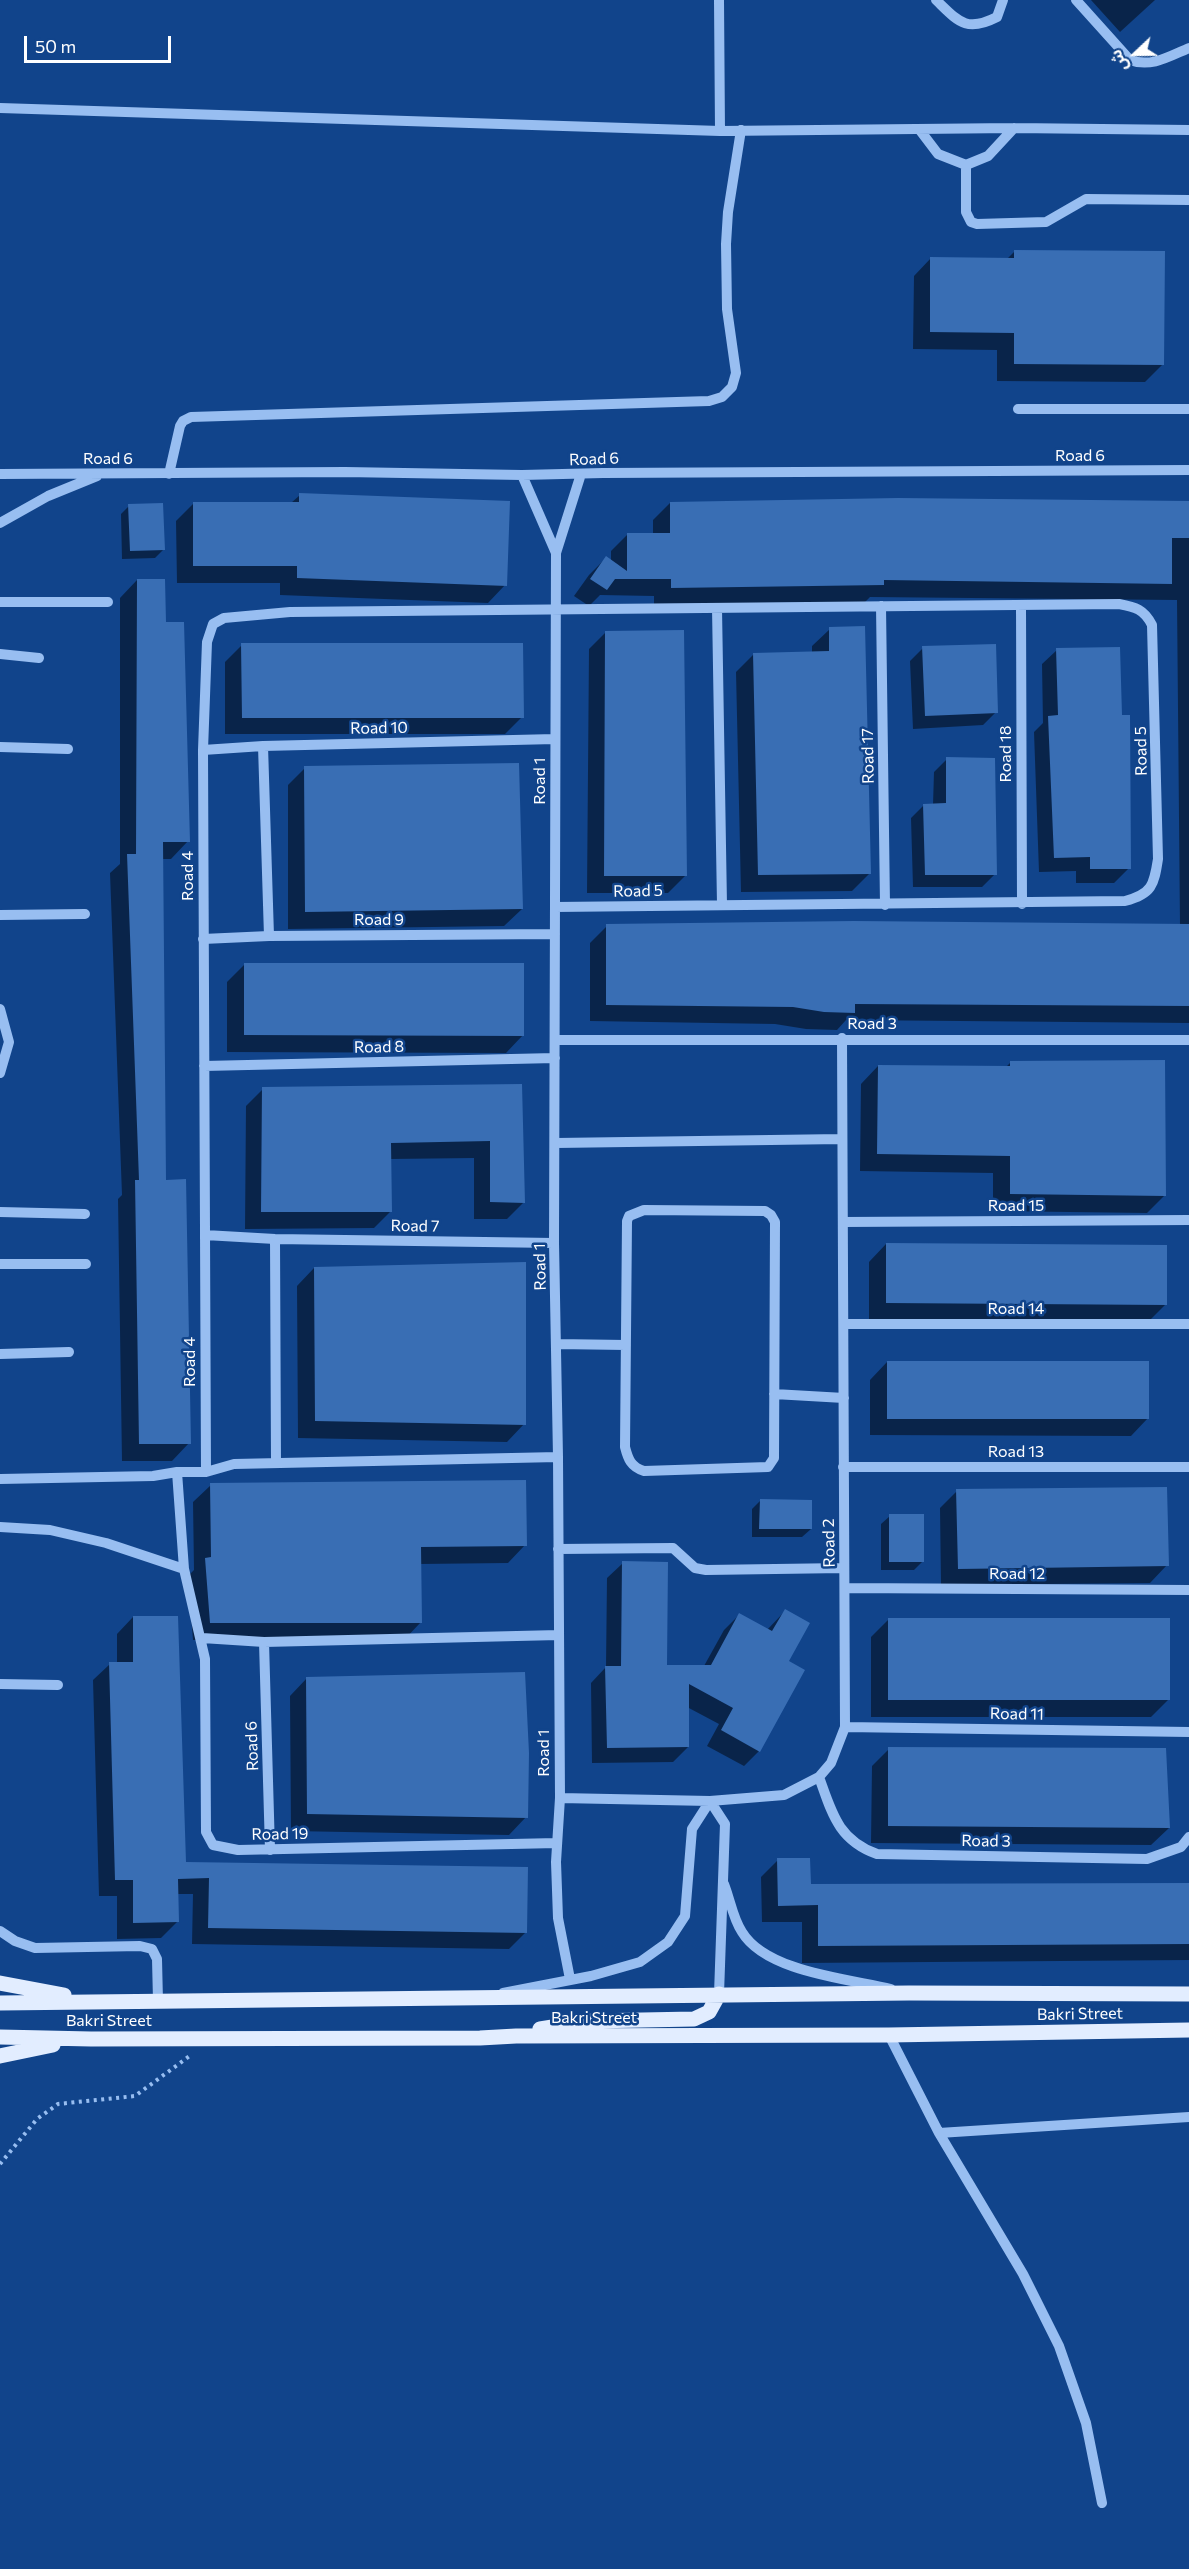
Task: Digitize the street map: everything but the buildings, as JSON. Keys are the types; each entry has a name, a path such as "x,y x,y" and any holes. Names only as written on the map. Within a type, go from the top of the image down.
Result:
{"main road":[{"path":"0,1983 100,2002"},
{"name":"Bakri Street","path":"0,2003 719,1994 1189,1994"},
{"path":"516,2036 543,2028 590,2021 694,2019 709,2012 719,1994"},
{"name":"Bakri Street","path":"0,2037 91,2039 469,2038 1189,2030"},
{"path":"0,2056 91,2039"}],"street":[{"path":"719,0 720,130"},
{"path":"936,0 959,22 970,26 982,25 997,17 1003,0"},
{"path":"1076,0 1130,60 1141,64 1155,62 1189,48"},
{"path":"0,108 720,130 1014,128 1189,130"},
{"path":"919,129 938,154 966,165 988,156 1014,128"},
{"path":"169,474 180,426 186,418 191,417 709,401 722,397 732,387 736,373 727,309 726,244 728,212 741,130"},
{"path":"966,165 966,212 971,222 977,224 1046,222 1089,199 1189,200"},
{"path":"1018,410 1189,409"},
{"name":"Road 6","path":"0,474 345,472 522,475 1189,470"},
{"path":"0,523 48,496 102,474"},
{"name":"Road 1","path":"570,1979 558,1918 557,1843 560,1798 554,1243 556,553 581,474"},
{"name":"Road 1","path":"522,475 556,553"},
{"path":"0,602 108,602"},
{"name":"Road 5","path":"555,907 722,904 1022,904 1125,900 1138,897 1149,890 1155,880 1158,859 1152,625 1147,614 1138,608 1119,604 556,609"},
{"name":"Road 18","path":"1021,605 1022,904"},
{"name":"Road 17","path":"881,606 885,905"},
{"path":"717,608 722,904"},
{"name":"Road 4","path":"206,1472 203,750 207,642 213,624 224,618 290,612 556,609"},
{"path":"0,654 39,657"},
{"name":"Road 10","path":"203,750 263,746 555,739"},
{"path":"263,746 269,936"},
{"path":"0,747 68,749"},
{"path":"0,915 85,914"},
{"name":"Road 9","path":"204,939 269,936 555,934"},
{"path":"0,1009 9,1042 0,1073"},
{"name":"Road 3","path":"555,1040 843,1038 1189,1040"},
{"name":"Road 2","path":"560,1798 710,1801 784,1795 819,1777 831,1764 845,1727 843,1038"},
{"name":"Road 8","path":"204,1066 555,1058"},
{"path":"556,1143 842,1138"},
{"path":"644,1209 765,1211 771,1215 776,1231 774,1394 774,1458 768,1467 644,1471 635,1468 625,1447 627,1221 629,1216 644,1209"},
{"path":"0,1212 85,1214"},
{"name":"Road 15","path":"843,1222 1189,1220"},
{"name":"Road 7","path":"205,1235 275,1239 554,1243"},
{"path":"275,1239 276,1463"},
{"path":"0,1264 86,1264"},
{"name":"Road 14","path":"844,1324 1189,1324"},
{"path":"556,1344 626,1345"},
{"path":"0,1354 69,1352"},
{"path":"774,1394 844,1398"},
{"path":"0,1479 153,1476 177,1472 206,1472 234,1464 558,1456"},
{"name":"Road 13","path":"843,1467 1189,1467"},
{"name":"Road 19","path":"177,1472 184,1569 202,1638 206,1688 206,1832 213,1845 238,1850 270,1850 557,1843"},
{"path":"0,1527 51,1530 106,1543 184,1569"},
{"path":"558,1549 673,1548 694,1568 706,1570 844,1568"},
{"name":"Road 12","path":"845,1588 1189,1590"},
{"path":"202,1638 264,1642 559,1635"},
{"name":"Road 6","path":"264,1642 270,1850"},
{"path":"0,1684 58,1684"},
{"name":"Road 11","path":"845,1727 1189,1732"},
{"name":"Road 3","path":"819,1777 832,1814 846,1837 861,1848 877,1854 1147,1859 1180,1847 1189,1837"},
{"path":"477,1998 640,1962 669,1942 685,1916 692,1829 710,1801 725,1824 719,1994"},
{"path":"724,1884 742,1932 762,1953 794,1967 909,1993"},
{"path":"0,1931 15,1941 35,1948 140,1946 152,1949 157,1959 158,2001"},
{"path":"889,2035 939,2133 1023,2274 1059,2346 1086,2423 1102,2503"},
{"path":"939,2133 1189,2117"}],"path":[{"path":"0,2163 37,2119 58,2104 135,2096 213,2039"}]}
